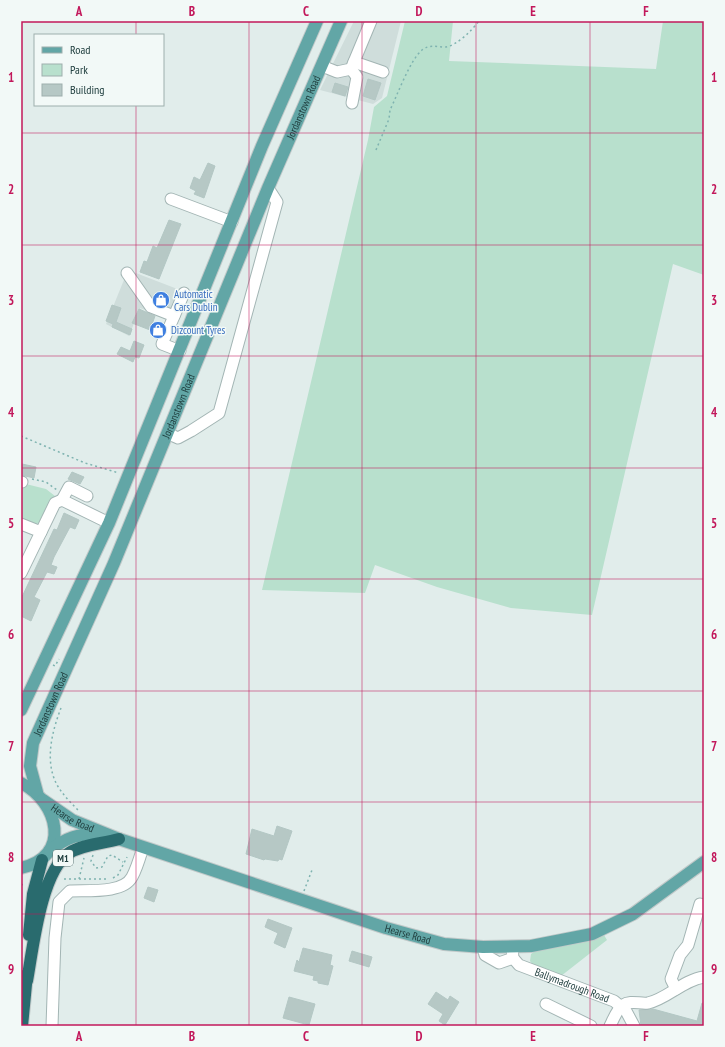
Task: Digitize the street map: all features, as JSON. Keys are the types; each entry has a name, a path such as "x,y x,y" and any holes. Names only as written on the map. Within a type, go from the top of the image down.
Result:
{"highway":[{"name":"M1","path":"27,981 43,900 56,866 63,857 80,848 119,839"},
{"name":"M1","path":"22,1026 27,981 31,912 46,855"}],"main road":[{"name":"Jordanstown Road","path":"21,710 109,523 232,222 317,21"},
{"name":"Jordanstown Road","path":"46,855 54,839 54,823 40,796 30,766 33,743 114,563 169,434 268,188 341,21"},
{"name":"Hearse Road","path":"21,783 72,820 103,834 386,928 444,944 484,947 512,953 531,946 592,934 616,924 649,904 704,862"},
{"name":"Hearse Road","path":"21,868 33,865 65,839 79,834 103,834"}],"street":[{"path":"352,103 357,78 353,66 372,21"},
{"path":"322,66 337,72 353,66 383,72"},
{"path":"169,434 178,438 191,432 219,412 277,202 268,188"},
{"path":"171,199 232,222"},
{"path":"127,273 151,307 174,316"},
{"path":"180,351 162,344 184,292"},
{"path":"21,573 55,503 62,500 69,487 87,496"},
{"path":"62,500 109,523"},
{"path":"21,524 41,532"},
{"path":"52,1026 55,938 59,902 70,891 115,889 123,886 132,878 143,847"},
{"path":"676,989 671,979 680,955 688,946 700,904 704,906"},
{"name":"Ballymadrough Road","path":"512,953 519,965 605,997 622,1006 634,1026"},
{"path":"610,1026 622,1006 625,1004 648,1003 676,989 693,978 704,976"},
{"path":"546,1004 591,1026"}],"path":[{"path":"376,150 389,119 390,110 415,59 429,46 446,47 456,42 473,29 479,21"},
{"path":"21,436 85,463 128,477"},
{"path":"21,482 23,478 46,482 59,492 62,500"},
{"path":"49,663 55,666 58,659 62,661"},
{"path":"62,706 51,745 50,765 56,783 61,791 80,812"},
{"path":"79,879 85,852"},
{"path":"94,854 91,857 91,862 96,868 102,867 108,856 112,855 123,862"},
{"path":"64,879 113,878 118,875 123,862 127,858"},
{"path":"300,900 312,870"}],"shaded area":[{"path":"354,21 401,21 382,98 373,104 320,90"},
{"path":"128,270 180,290 169,319 140,308 129,336 106,324"}],"green space":[{"path":"405,21 453,21 449,61 656,69 663,21 704,21 704,275 673,264 592,615 511,608 437,587 375,565 365,593 262,590 368,140 374,107 387,96"},
{"path":"26,484 46,489 55,496 54,500 48,504 39,523 36,524 21,523 21,491 22,487"},
{"path":"604,935 607,940 561,976 533,965 530,961 531,954 535,951"}],"building":[{"path":"368,79 381,83 375,100 363,96"},
{"path":"335,83 348,87 345,96 332,92"},
{"path":"208,163 215,166 204,198 194,194 196,191 190,188 194,177 200,180"},
{"path":"169,220 181,224 159,279 140,272 144,261 147,262 153,246 157,248"},
{"path":"112,305 121,308 116,322 132,329 130,335 112,327 113,324 106,321"},
{"path":"139,309 155,316 150,330 132,323"},
{"path":"134,341 144,345 139,358 135,357 133,362 117,354 121,347 130,351"},
{"path":"22,464 36,467 34,478 21,475"},
{"path":"72,472 84,477 80,484 68,479"},
{"path":"64,513 79,520 75,529 70,527 54,557 51,565 57,567 54,574 47,572 34,597 40,600 31,621 21,616 21,599 54,529 57,530"},
{"path":"277,826 292,831 282,860 264,860 246,854 252,829 274,836"},
{"path":"148,887 158,890 154,902 144,898"},
{"path":"268,919 292,928 285,948 274,943 278,933 265,927"},
{"path":"303,948 332,955 330,965 333,966 328,985 318,983 318,981 313,980 314,976 294,971 297,960 299,962"},
{"path":"352,951 372,957 369,967 349,961"},
{"path":"436,992 448,1000 450,996 459,1002 445,1025 439,1021 443,1014 428,1004"},
{"path":"289,997 315,1004 309,1025 283,1018"},
{"path":"702,1003 704,1003 704,1026 641,1026 639,1010 653,1009 697,1021"}],"place":[{"name":"Automatic Cars Dublin","path":"161,300"},
{"name":"Dizcount Tyres","path":"158,330"}]}
